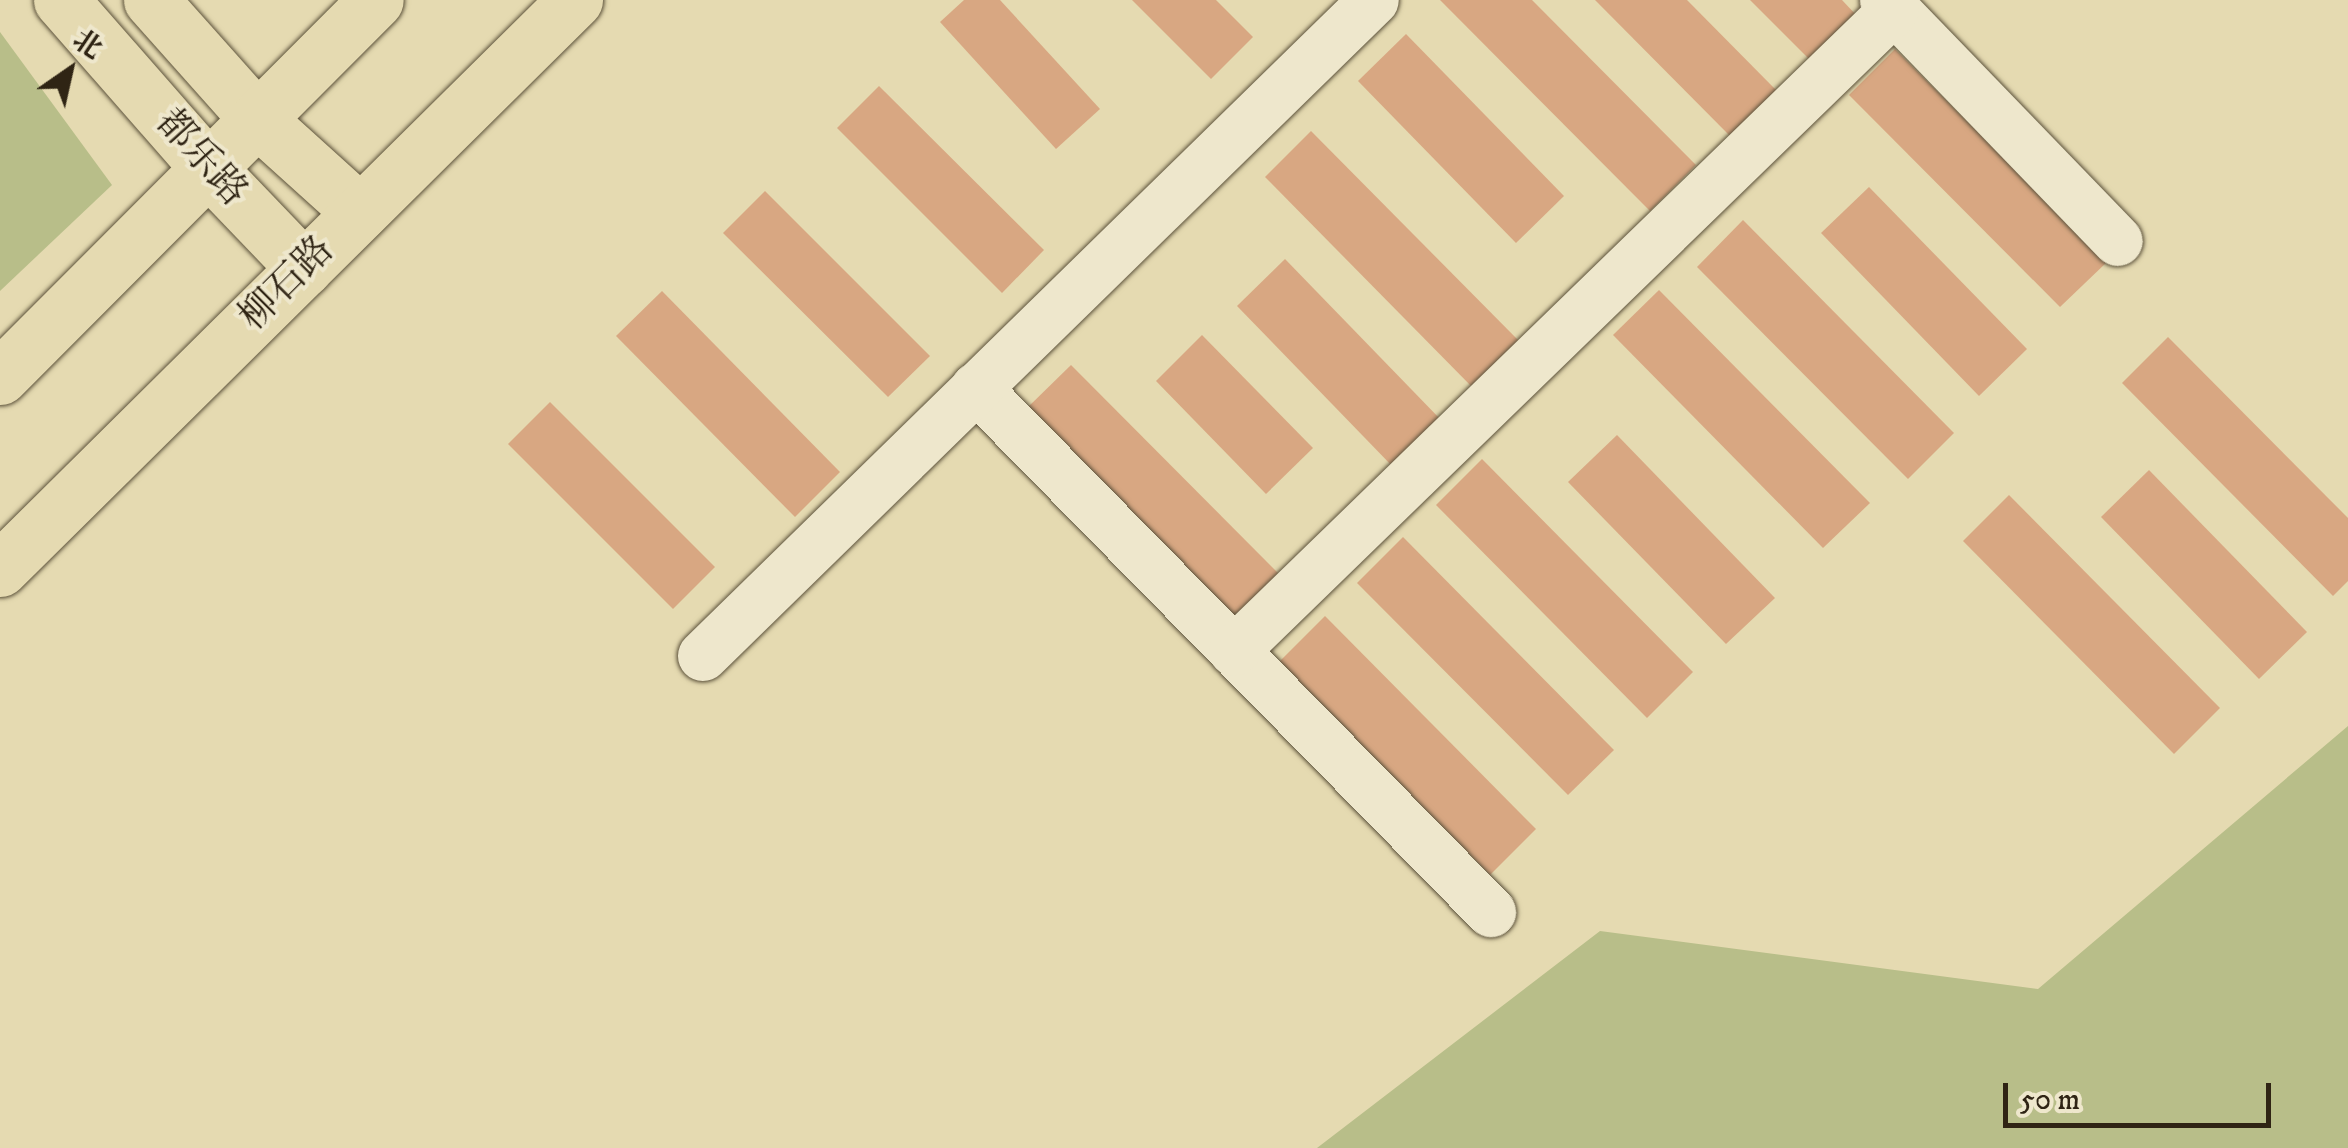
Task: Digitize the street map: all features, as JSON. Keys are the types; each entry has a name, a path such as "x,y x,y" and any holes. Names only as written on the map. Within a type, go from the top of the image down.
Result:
{"main road":[{"name":"都乐路","path":"61,0 208,168 304,268"},
{"name":"都乐路","path":"151,0 257,119 360,212"},
{"path":"0,377 376,0"},
{"name":"柳石路","path":"0,569 575,0"}],"street":[{"path":"703,656 1374,0"},
{"path":"1234,651 1890,5 2118,241"},
{"path":"976,388 1491,912"}],"green space":[{"path":"0,32 112,185 0,291"},
{"path":"2348,726 2348,1148 1317,1148 1600,931 2038,989"}],"building":[{"path":"964,0 1000,0 1100,109 1056,149 940,22"},
{"path":"1132,0 1216,0 1253,37 1211,79"},
{"path":"1440,0 1532,0 1696,165 1650,211"},
{"path":"1595,0 1687,0 1777,91 1731,137"},
{"path":"1750,0 1842,0 1858,17 1812,62"},
{"path":"1406,34 1564,196 1516,243 1358,81"},
{"path":"1895,49 2107,262 2060,307 1849,95"},
{"path":"879,86 1044,250 1002,293 837,128"},
{"path":"1311,131 1522,344 1475,390 1265,177"},
{"path":"1869,187 2027,349 1979,396 1821,233"},
{"path":"765,191 930,356 888,397 723,233"},
{"path":"1743,220 1954,433 1908,479 1697,267"},
{"path":"1285,259 1443,422 1395,469 1237,306"},
{"path":"1659,290 1870,503 1823,548 1613,335"},
{"path":"662,291 840,472 795,517 616,336"},
{"path":"1202,335 1313,448 1266,494 1156,381"},
{"path":"2168,337 2348,518 2348,581 2333,596 2122,383"},
{"path":"1071,365 1282,577 1236,623 1025,410"},
{"path":"550,402 715,567 673,609 508,444"},
{"path":"1617,435 1775,598 1726,644 1568,482"},
{"path":"1482,459 1693,672 1647,718 1436,505"},
{"path":"2149,470 2307,632 2259,679 2101,517"},
{"path":"2009,495 2220,708 2174,754 1963,541"},
{"path":"1403,537 1614,750 1568,795 1357,583"},
{"path":"1325,616 1536,829 1490,875 1279,662"}]}
